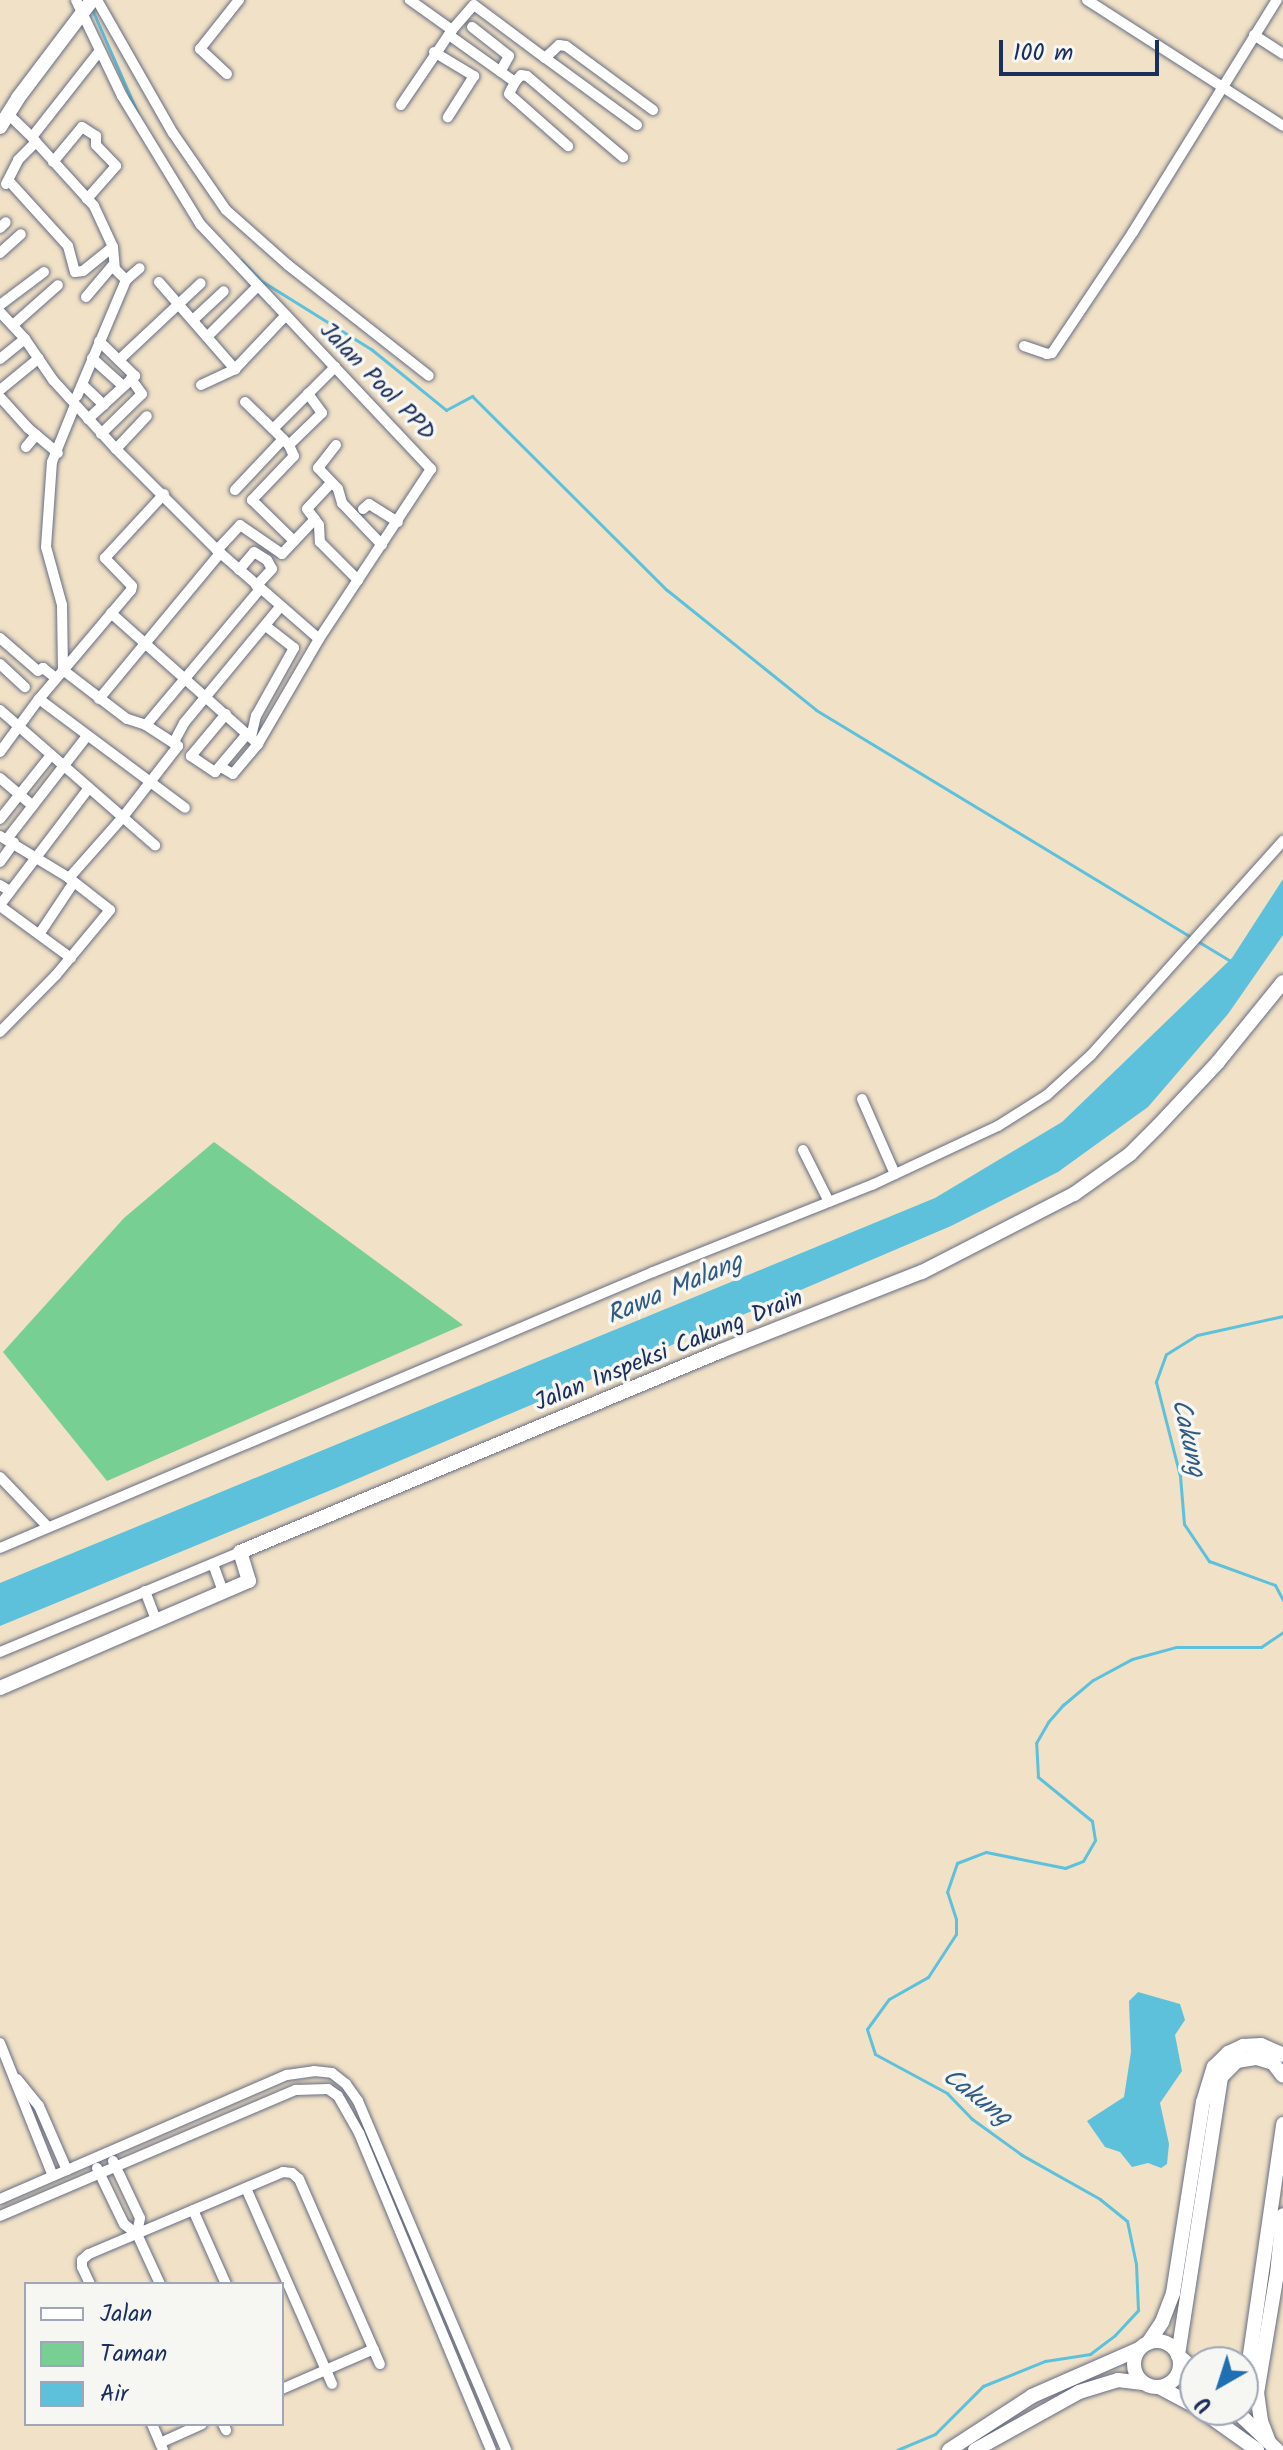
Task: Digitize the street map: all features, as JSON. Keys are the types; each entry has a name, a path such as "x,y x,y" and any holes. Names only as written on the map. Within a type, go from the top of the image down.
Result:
{"street":[{"path":"227,74 200,49 239,0"},
{"path":"410,0 515,82"},
{"path":"1087,0 1283,126"},
{"path":"1024,346 1052,353 1133,232 1277,0"},
{"path":"86,297 113,265 113,247 94,206 34,140 3,117 86,4 226,210 288,265 429,376"},
{"name":"Jalan Pool PPD","path":"86,4 98,53 150,146 200,224 431,469 319,639 284,702 252,738 233,774 221,767 212,772 191,756 226,714"},
{"path":"401,105 434,52 474,5 637,125"},
{"path":"472,27 509,56 500,72"},
{"path":"1254,35 1283,54"},
{"path":"545,58 559,45 566,46 653,110"},
{"path":"434,52 474,76 448,117"},
{"path":"98,53 18,160 7,182 68,246 75,272 83,271 113,247"},
{"path":"568,146 509,94 515,82 525,74 623,157"},
{"path":"53,162 82,127 96,136 96,145 116,166 87,199"},
{"path":"0,253 21,234"},
{"path":"113,265 126,280"},
{"path":"59,674 62,605 46,547 56,452 126,280 140,268"},
{"path":"0,305 44,272"},
{"path":"159,282 235,369"},
{"path":"119,360 176,303 201,283"},
{"path":"13,325 58,285"},
{"path":"207,337 258,286"},
{"path":"193,320 224,291"},
{"path":"0,312 101,434 219,552 279,608 319,639"},
{"path":"201,385 235,369 286,315"},
{"path":"0,359 25,339"},
{"path":"88,419 135,374 99,341"},
{"path":"0,390 39,358"},
{"path":"92,358 142,394 101,434"},
{"path":"273,429 335,367"},
{"path":"83,385 104,405"},
{"path":"235,490 322,413 308,394"},
{"path":"0,397 56,452"},
{"path":"245,402 286,442 294,456 252,500 266,506 294,541"},
{"path":"116,449 147,416"},
{"path":"26,447 36,435"},
{"path":"336,445 317,467 340,493 342,503 382,545"},
{"path":"331,483 308,507 319,525 320,542 358,580"},
{"path":"0,752 4,740 132,586 105,558 164,494"},
{"path":"363,509 369,504 398,522"},
{"path":"99,699 240,525 278,554 315,519"},
{"path":"146,725 272,569 267,560 254,552 239,570"},
{"path":"174,742 184,723 279,608"},
{"path":"111,613 252,738"},
{"path":"252,738 256,716 294,648 266,626"},
{"path":"0,638 38,671 43,668 59,674 127,719 146,725 178,746 72,880 40,933"},
{"path":"0,664 25,687"},
{"path":"269,692 284,702"},
{"path":"39,699 185,808"},
{"path":"0,710 155,845"},
{"path":"0,862 7,839 86,737"},
{"path":"0,819 51,755"},
{"path":"0,778 33,806"},
{"path":"71,958 0,905 88,789"},
{"path":"0,1032 71,958 110,910 72,880 7,839"},
{"path":"0,1548 829,1202 998,1126 1047,1095 1110,1035 1283,841"},
{"path":"0,885 10,891"},
{"name":"Jalan Inspeksi Cakung Drain","path":"0,1652 708,1356 922,1272 1074,1194 1150,1135 1218,1062 1283,982"},
{"path":"862,1099 895,1174"},
{"path":"803,1150 829,1202"},
{"path":"0,1477 48,1527"},
{"path":"0,1688 251,1579 240,1552"},
{"path":"213,1564 223,1591"},
{"path":"145,1591 156,1620"},
{"path":"0,2043 25,2113 53,2176"},
{"path":"1143,2383 1134,2367 1144,2346 1162,2322 1173,2293 1203,2102 1214,2067 1228,2053 1243,2046 1271,2048 1283,2055"},
{"path":"1161,2388 1178,2375 1178,2355 1221,2077 1237,2061 1257,2058 1273,2063 1283,2076"},
{"path":"0,2199 287,2075 314,2071 332,2073 346,2084 358,2101 506,2450"},
{"path":"13,2074 39,2106 67,2170"},
{"path":"0,2216 296,2090 328,2089 338,2096 348,2110 491,2450"},
{"path":"1249,2346 1283,2124"},
{"path":"109,2152 140,2218 137,2234"},
{"path":"93,2159 124,2224 137,2234 159,2282"},
{"path":"89,2282 82,2267 82,2260 89,2254 283,2172 299,2179 380,2364"},
{"path":"246,2188 332,2384"},
{"path":"193,2210 225,2282"},
{"path":"1268,2447 1257,2393 1278,2270 1283,2215"},
{"path":"1261,2267 1278,2270"},
{"path":"949,2450 1032,2396 1144,2346 1165,2343 1178,2355"},
{"path":"450,2353 462,2347"},
{"path":"284,2388 374,2349"},
{"path":"975,2450 1079,2392 1118,2380 1161,2388 1179,2398"},
{"path":"153,2426 162,2446 198,2426"},
{"path":"1221,2426 1243,2443 1268,2447"},
{"path":"1252,2426 1268,2447"}],"green space":[{"path":"214,1142 463,1325 107,1481 3,1352 124,1218"}],"water":[{"path":"1283,879 1283,935 1228,1014 1148,1107 1058,1172 951,1226 336,1488 0,1626 0,1583 935,1198 1062,1122 1232,958"},
{"path":"1138,1992 1180,2004 1185,2020 1175,2035 1182,2071 1160,2103 1169,2144 1167,2164 1161,2168 1148,2163 1132,2167 1120,2152 1105,2147 1087,2121 1124,2097 1131,2052 1129,2001"}],"waterway":[{"path":"91,7 138,114"},
{"path":"241,260 260,280 371,349 446,410 472,396 667,590 816,710 1231,961"},
{"name":"Cakung","path":"1283,1316 1197,1335 1166,1354 1156,1382 1180,1476 1184,1524 1209,1561 1275,1585 1283,1600"},
{"name":"Cakung","path":"897,2450 935,2434 983,2386 1045,2361 1090,2354 1115,2335 1138,2310 1136,2264 1127,2221 1100,2199 1022,2155 972,2119 947,2093 875,2054 867,2029 889,1999 928,1977 956,1934 956,1919 947,1892 957,1863 986,1852 1065,1868 1083,1861 1095,1840 1092,1821 1038,1777 1036,1743 1063,1705 1093,1680 1132,1659 1176,1647 1261,1647 1283,1632"}],"water label":[{"name":"Rawa Malang","path":"675,1290"}]}
